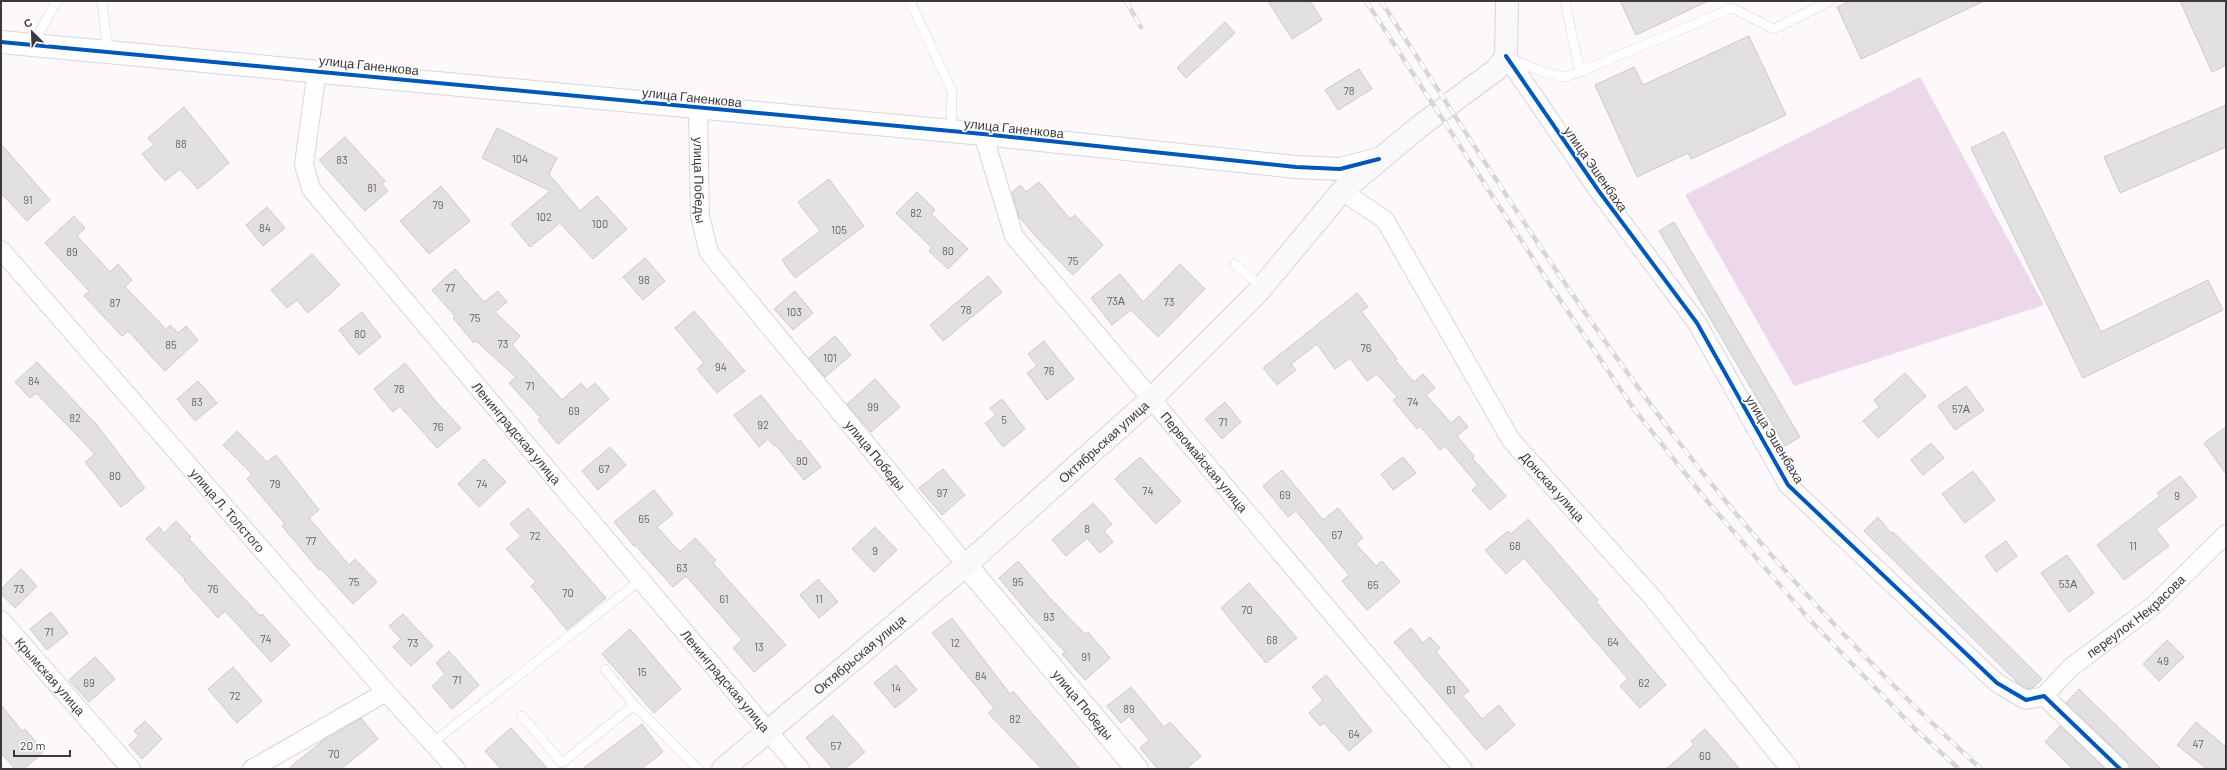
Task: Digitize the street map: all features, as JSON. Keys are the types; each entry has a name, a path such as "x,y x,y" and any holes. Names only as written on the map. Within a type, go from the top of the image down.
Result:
{"main road":[{"path":"1506,56 1507,1"},
{"name":"Октябрьская улица","path":"723,769 966,565 1150,400 1262,287 1342,190 1439,111 1497,69 1506,56"}],"street":[{"name":"улица Ганенкова","path":"1,42 317,70 698,108 983,134 1296,167 1340,170 1379,159"},
{"name":"улица Эшенбаха","path":"1506,56 1598,190 1697,323 1788,486 1997,683 2026,700 2044,696"},
{"name":"Ленинградская улица","path":"317,70 304,164 311,189 800,769"},
{"name":"улица Победы","path":"698,108 700,216 709,253 966,565 1138,769"},
{"name":"Первомайская улица","path":"983,134 1014,236 1150,400 1463,769"},
{"name":"Донская улица","path":"1342,190 1385,220 1511,440 1652,597 1784,767"},
{"name":"улица Л. Толстого","path":"1,250 386,692 456,769"},
{"name":"переулок Некрасова","path":"2044,696 2070,668 2153,606 2226,534"},
{"name":"Крымская улица","path":"1,620 131,769"},
{"path":"252,769 386,692"},
{"path":"2044,696 2120,769"}],"lane":[{"path":"32,45 57,1"},
{"path":"102,1 108,52"},
{"path":"910,1 952,91 951,132"},
{"path":"1565,1 1580,72"},
{"path":"1506,56 1543,72 1564,77 1580,72 1732,8 1774,29 1830,1"},
{"path":"1234,264 1262,287"},
{"path":"432,743 641,580"},
{"path":"604,669 634,705 698,769"},
{"path":"522,716 562,763 634,705"}],"shaded area":[{"path":"1920,77 2044,305 1794,386 1685,195"}],"building":[{"path":"1268,1 1310,1 1322,20 1292,39"},
{"path":"1620,1 1708,1 1636,35"},
{"path":"1850,1 1984,1 1861,59 1837,7"},
{"path":"2180,1 2226,1 2226,65 2212,72"},
{"path":"1225,22 1235,33 1186,78 1177,68"},
{"path":"1749,36 1786,115 1691,159 1688,153 1637,177 1595,85 1634,67 1643,85"},
{"path":"1359,69 1372,89 1338,110 1325,90"},
{"path":"2226,105 2226,147 2120,193 2104,157"},
{"path":"184,107 229,163 198,189 180,169 165,181 142,154 154,145 148,138"},
{"path":"497,128 557,158 549,174 580,211 597,196 627,229 593,259 560,223 530,247 511,224 550,191 482,158"},
{"path":"2004,132 2101,332 2208,280 2223,310 2083,378 1971,148"},
{"path":"345,137 385,181 382,184 388,191 365,211 319,160"},
{"path":"1,144 50,200 27,221 1,193"},
{"path":"829,179 864,226 795,278 782,260 820,231 798,202"},
{"path":"1039,182 1070,219 1075,215 1103,245 1073,275 1019,217 1012,192 1020,185 1026,192"},
{"path":"441,186 470,221 429,254 400,221"},
{"path":"917,192 935,210 931,214 968,249 948,269 929,251 932,248 896,213"},
{"path":"267,207 285,228 263,246 246,225"},
{"path":"74,216 85,228 77,236 110,272 118,264 132,280 125,287 166,329 170,325 178,333 186,326 198,340 165,371 128,331 122,336 84,296 89,291 45,243"},
{"path":"1674,222 1800,437 1785,446 1659,231"},
{"path":"312,254 340,285 308,313 297,300 287,308 271,290"},
{"path":"645,258 665,281 643,300 623,277"},
{"path":"1180,264 1205,289 1158,337 1131,310 1112,325 1091,298 1120,274 1143,302"},
{"path":"455,269 484,302 498,291 507,302 495,312 520,336 512,345 562,400 581,383 587,390 595,383 609,399 558,444 538,420 541,418 509,383 516,377 476,341 474,343 453,318 455,316 432,290"},
{"path":"988,276 1002,292 943,341 930,325"},
{"path":"795,291 813,313 793,330 774,309"},
{"path":"1357,293 1368,307 1361,311 1397,359 1395,360 1414,382 1423,374 1435,388 1426,395 1451,423 1459,416 1468,427 1457,436 1474,456 1472,458 1506,496 1490,510 1472,490 1478,485 1445,446 1440,450 1420,426 1417,429 1393,400 1397,397 1377,374 1367,381 1350,358 1335,369 1317,344 1291,364 1296,370 1277,385 1263,368"},
{"path":"694,311 745,371 717,393 697,369 704,363 675,328"},
{"path":"362,312 381,337 359,355 339,330"},
{"path":"835,336 851,355 825,377 809,358"},
{"path":"1044,341 1074,379 1047,400 1027,373 1037,366 1028,354"},
{"path":"37,362 97,425 145,488 121,507 85,462 95,454 36,393 30,398 15,382"},
{"path":"405,363 438,404 461,428 437,448 400,406 393,412 374,389"},
{"path":"1905,373 1926,396 1878,438 1863,421 1879,407 1874,400"},
{"path":"875,379 900,407 871,432 847,404"},
{"path":"198,381 217,403 195,421 177,399"},
{"path":"1966,386 1984,410 1955,430 1938,406"},
{"path":"761,395 798,442 800,440 821,467 804,480 776,445 774,446 768,439 759,447 734,415"},
{"path":"1002,399 1025,429 1003,447 985,423 996,415 990,408"},
{"path":"1225,402 1241,422 1222,439 1205,419"},
{"path":"2226,427 2226,474 2204,443"},
{"path":"237,431 267,462 276,455 319,510 309,518 349,565 355,559 377,582 353,604 321,569 319,570 282,526 285,524 247,479 252,474 223,445"},
{"path":"1931,443 1944,458 1923,475 1911,460"},
{"path":"610,447 626,465 598,490 582,471"},
{"path":"1140,457 1181,501 1156,524 1115,479"},
{"path":"1403,457 1416,473 1393,490 1381,474"},
{"path":"484,459 506,482 479,507 458,484"},
{"path":"943,469 965,495 942,515 919,488"},
{"path":"1282,470 1323,520 1338,508 1363,538 1356,544 1376,566 1382,561 1400,582 1367,610 1342,581 1349,575 1296,511 1288,517 1263,486"},
{"path":"1973,471 1995,500 1965,523 1942,494"},
{"path":"2180,476 2197,497 2156,529 2169,546 2124,580 2097,545 2160,496 2157,493"},
{"path":"654,490 673,514 657,527 680,552 695,538 716,560 713,563 786,645 754,672 733,648 742,640 686,576 673,587 635,545 634,546 614,522"},
{"path":"1093,503 1112,524 1104,531 1113,542 1100,553 1087,538 1066,556 1052,540"},
{"path":"528,508 606,598 567,630 531,586 536,582 506,549 521,536 510,524"},
{"path":"1878,517 1891,533 1893,532 2042,679 2034,687 2028,689 2019,684 1864,531"},
{"path":"1528,519 1598,600 1596,602 1666,685 1640,708 1620,686 1628,679 1524,558 1506,574 1485,550 1508,531 1511,534"},
{"path":"176,521 191,537 189,539 260,616 262,614 290,645 271,662 225,611 218,618 184,580 185,579 146,539 159,527 164,533"},
{"path":"875,527 897,550 874,572 852,549"},
{"path":"2006,541 2017,556 1996,572 1985,556"},
{"path":"2067,555 2094,593 2069,612 2041,573"},
{"path":"1018,561 1049,597 1085,634 1088,632 1110,658 1085,680 1062,654 1065,652 1030,615 999,578"},
{"path":"21,569 37,586 15,608 1,594 1,589"},
{"path":"818,579 838,602 819,618 800,595"},
{"path":"1249,583 1297,638 1266,663 1221,608"},
{"path":"51,612 68,633 47,650 30,629"},
{"path":"403,614 433,646 411,666 393,647 401,639 389,626"},
{"path":"952,618 1010,694 1013,691 1080,769 1042,769 988,713 994,708 932,633"},
{"path":"1411,628 1423,643 1430,637 1440,648 1436,652 1469,691 1463,696 1482,719 1499,705 1515,725 1486,750 1394,642"},
{"path":"630,629 681,689 654,713 602,654"},
{"path":"2167,640 2184,657 2159,681 2143,664"},
{"path":"449,651 479,685 452,709 432,686 445,674 436,663"},
{"path":"95,657 115,679 89,702 69,680"},
{"path":"896,665 917,690 895,708 874,683"},
{"path":"233,667 262,701 237,723 208,689"},
{"path":"1326,675 1372,731 1349,751 1324,723 1320,726 1309,713 1323,700 1312,687"},
{"path":"1131,687 1164,727 1170,722 1201,756 1186,769 1158,769 1140,748 1149,740 1129,716 1121,723 1107,706"},
{"path":"2079,689 2161,769 2130,769 2127,761 2066,703"},
{"path":"1,705 22,731 25,729 44,751 24,769 15,769 1,753"},
{"path":"833,715 865,752 845,769 833,769 806,738"},
{"path":"361,718 378,739 341,769 288,769 326,738"},
{"path":"145,721 162,739 142,759 129,745 139,736 134,731"},
{"path":"2196,722 2226,747 2226,769 2207,769 2177,745"},
{"path":"642,724 663,752 641,769 582,769"},
{"path":"2060,726 2105,769 2073,769 2045,742"},
{"path":"511,728 548,769 501,769 485,751"},
{"path":"1705,729 1740,769 1666,769 1694,745 1691,741"}],"railway":[{"path":"1126,1 1141,27"},
{"path":"1366,1 1554,291 1634,409 1708,502 1809,619 1913,727 1959,769"},
{"path":"1381,1 1560,277 1636,384 1710,482 1820,610 1899,691 1981,769"}],"cycle path":[{"path":"1,42 983,134 1296,167 1340,169 1379,159"},
{"path":"1506,56 1598,190 1697,323 1788,485 1997,683 2026,700 2044,696 2120,769"}]}
